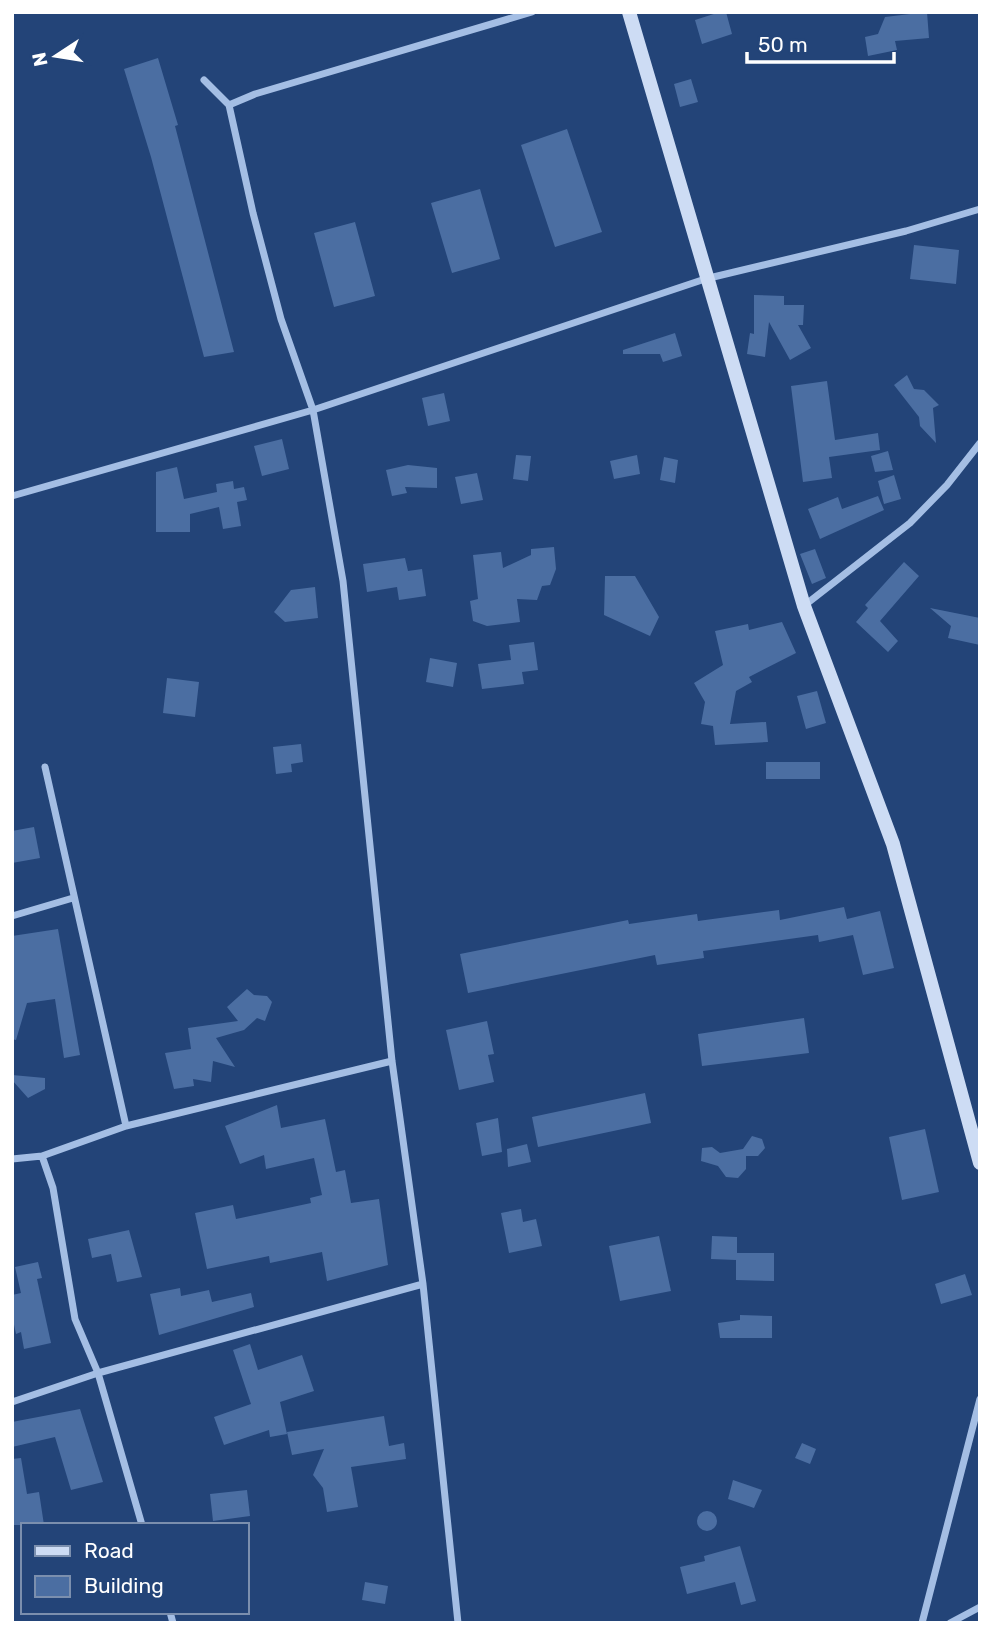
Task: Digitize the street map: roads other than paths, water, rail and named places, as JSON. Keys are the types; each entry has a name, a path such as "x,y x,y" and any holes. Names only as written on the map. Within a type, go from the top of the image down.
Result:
{"main road":[{"path":"629,12 705,279 804,606 893,844 980,1163"}],"street":[{"path":"229,105 255,94 532,12"},
{"path":"204,80 229,105 281,319 313,410 343,581 392,1061 423,1284 458,1623"},
{"path":"12,496 313,410 705,279 906,231 980,209"},
{"path":"804,606 911,523 947,485 980,443"},
{"path":"45,767 126,1126"},
{"path":"12,916 73,898"},
{"path":"12,1159 42,1157 126,1126 392,1061"},
{"path":"42,1157 53,1188 75,1319 98,1373 141,1523"},
{"path":"12,1402 98,1373 423,1284"},
{"path":"922,1623 980,1399"},
{"path":"950,1623 980,1607"}]}
